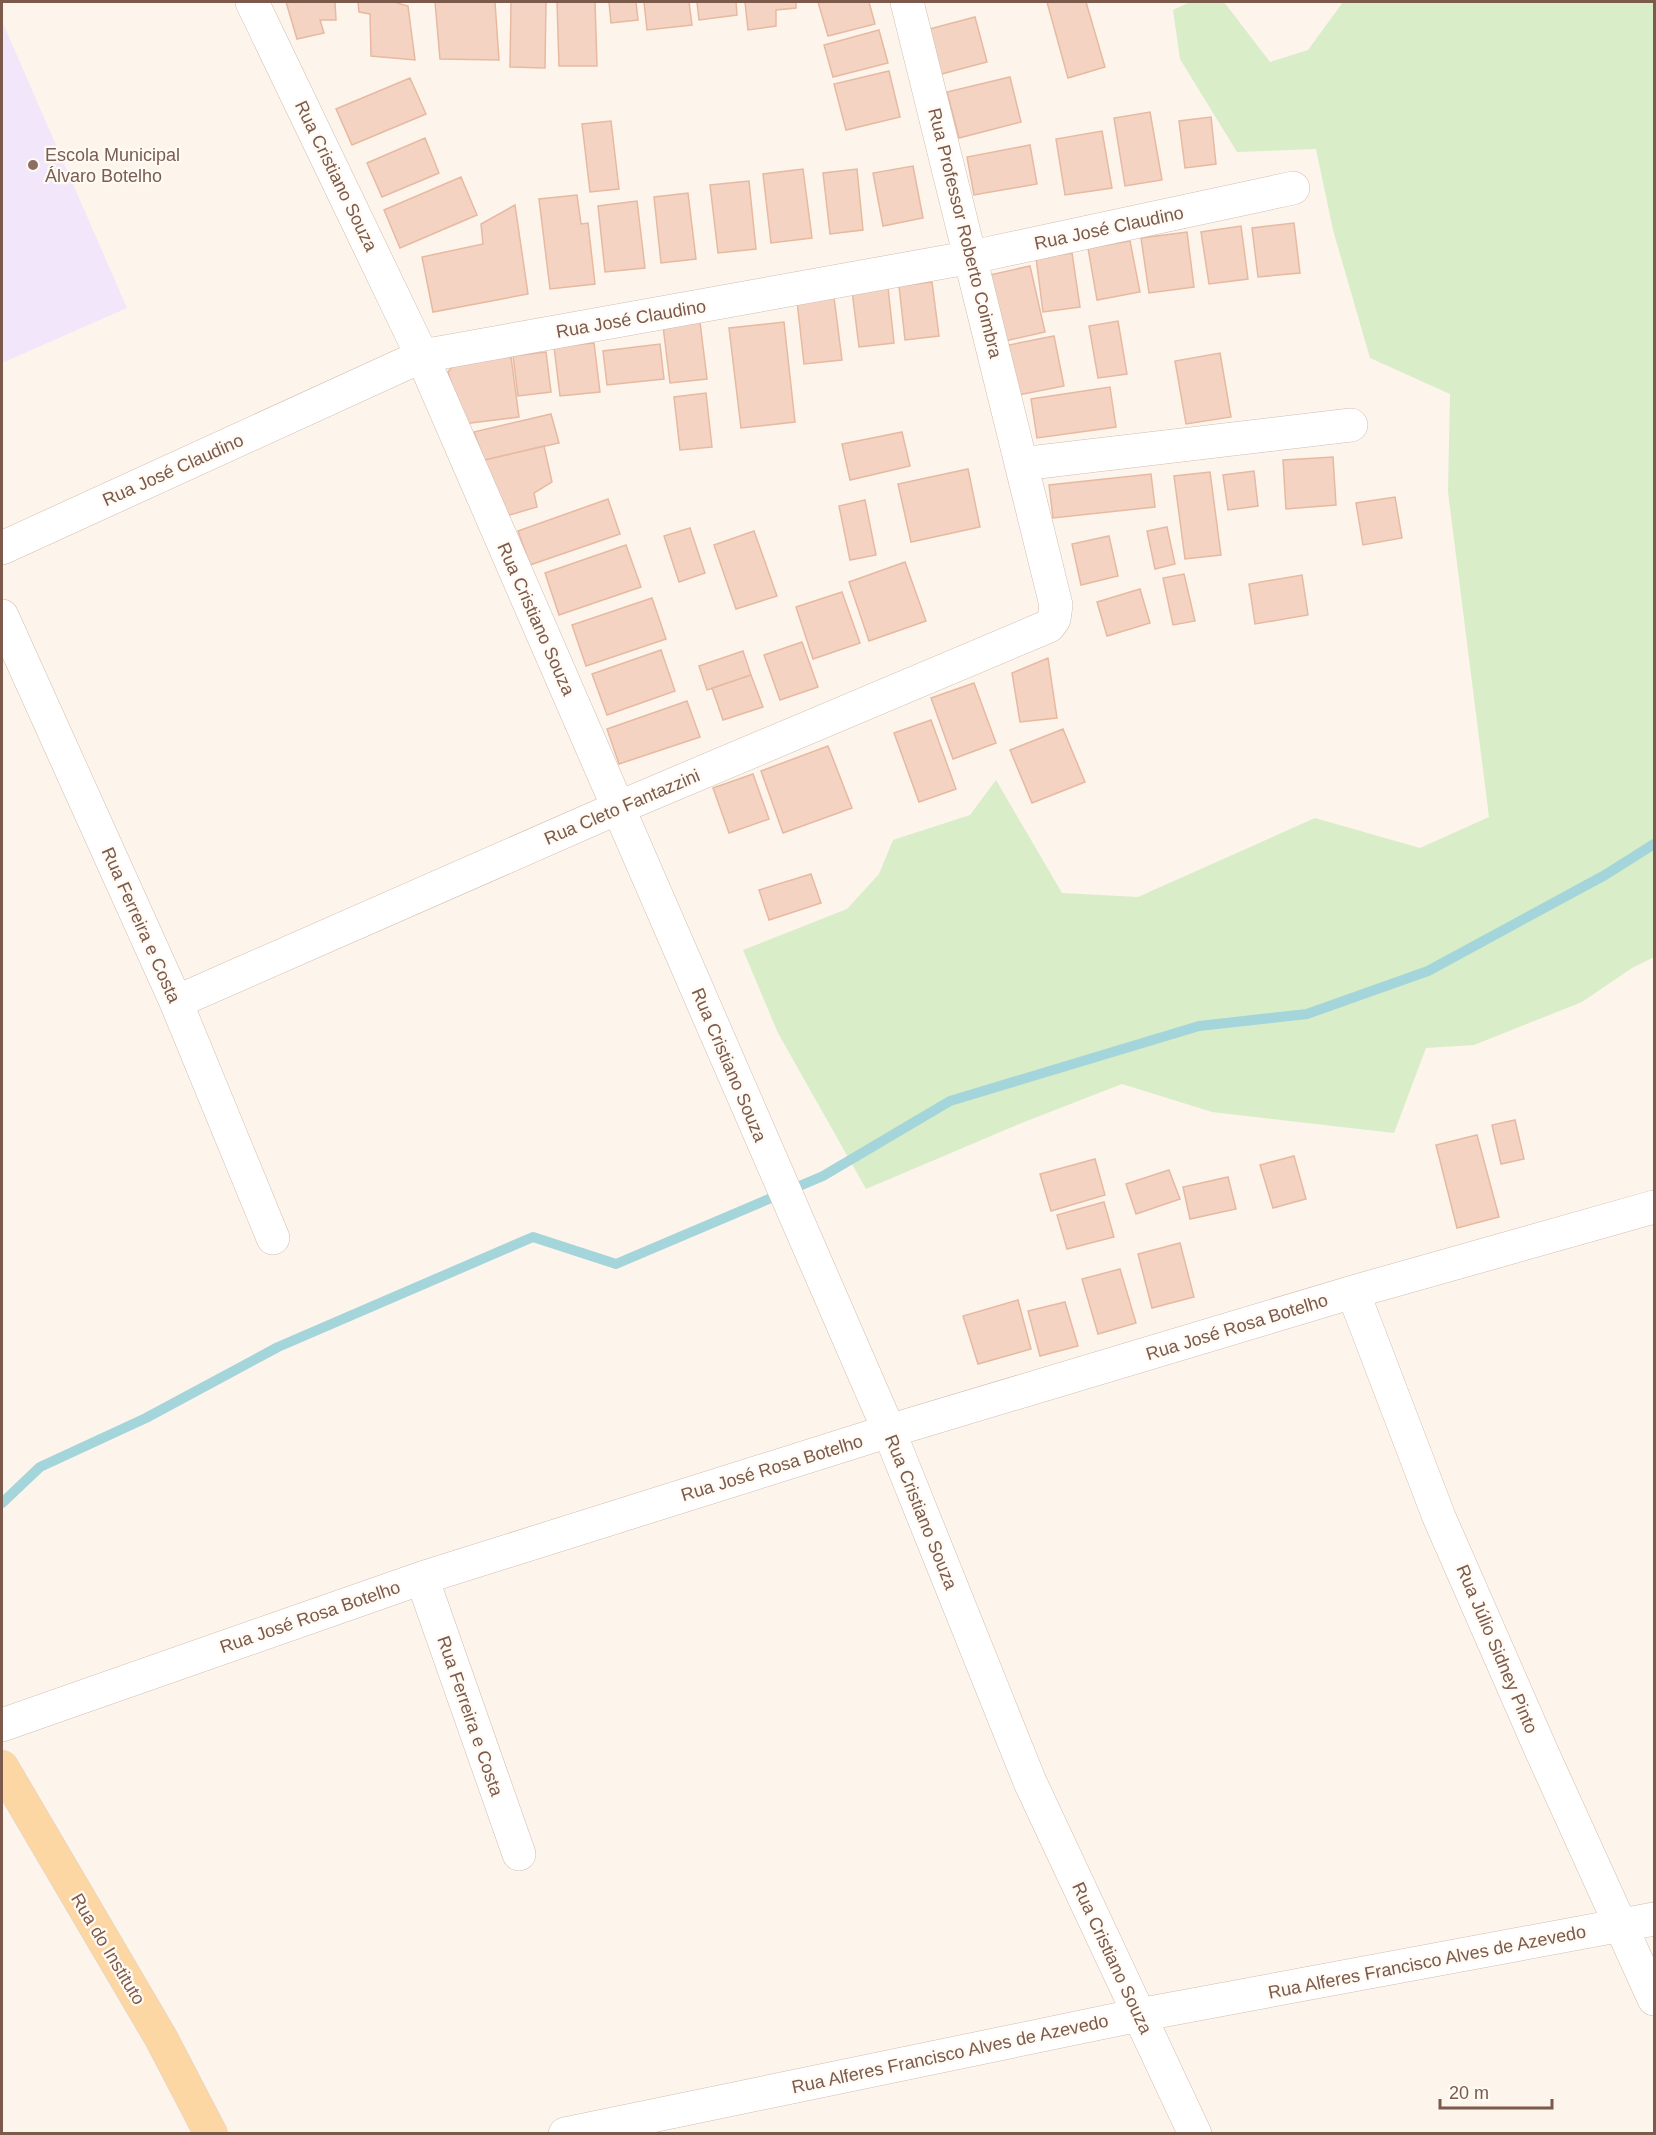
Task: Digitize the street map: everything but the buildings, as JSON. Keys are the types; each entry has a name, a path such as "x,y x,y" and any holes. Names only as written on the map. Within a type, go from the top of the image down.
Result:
{"main road":[{"name":"Rua do Instituto","path":"2,1767 161,2038 211,2133"}],"street":[{"name":"Rua Cristiano Souza","path":"252,2 422,356 620,807 889,1431 1030,1782 1195,2133"},
{"name":"Rua Professor Roberto Coimbra","path":"907,2 972,257 1056,605"},
{"name":"Rua José Claudino","path":"2,548 422,356 972,257 1293,188"},
{"path":"1021,464 1351,425"},
{"name":"Rua Cleto Fantazzini","path":"176,1002 620,807 1039,632 1054,619 1056,605"},
{"name":"Rua Ferreira e Costa","path":"2,616 176,1002 273,1238"},
{"name":"Rua José Rosa Botelho","path":"2,1725 422,1578 889,1431 1353,1292 1654,1207"},
{"name":"Rua Júlio Sidney Pinto","path":"1353,1292 1439,1516 1541,1750 1623,1925 1654,1999"},
{"name":"Rua Ferreira e Costa","path":"422,1578 519,1854"},
{"name":"Rua Alferes Francisco Alves de Azevedo","path":"565,2133 1139,2015 1654,1919"}],"shaded area":[{"name":"Escola Municipal Álvaro Botelho","path":"2,21 127,308 2,363"}],"green space":[{"path":"1190,2 1224,2 1270,62 1308,50 1343,2 1654,2 1654,957 1632,968 1582,1002 1474,1045 1426,1048 1394,1133 1212,1112 1122,1084 1019,1124 866,1189 778,1033 743,950 847,909 879,874 893,840 970,815 996,780 1062,893 1138,897 1315,818 1420,848 1489,817 1448,492 1450,394 1370,358 1333,230 1316,149 1237,152 1180,59 1173,10"}],"waterway":[{"path":"2,1503 40,1467 146,1418 278,1347 533,1237 616,1264 823,1176 950,1101 1199,1026 1307,1014 1428,971 1605,875 1654,844"}],"place":[{"name":"Escola Municipal Álvaro Botelho","path":"33,165"}]}
